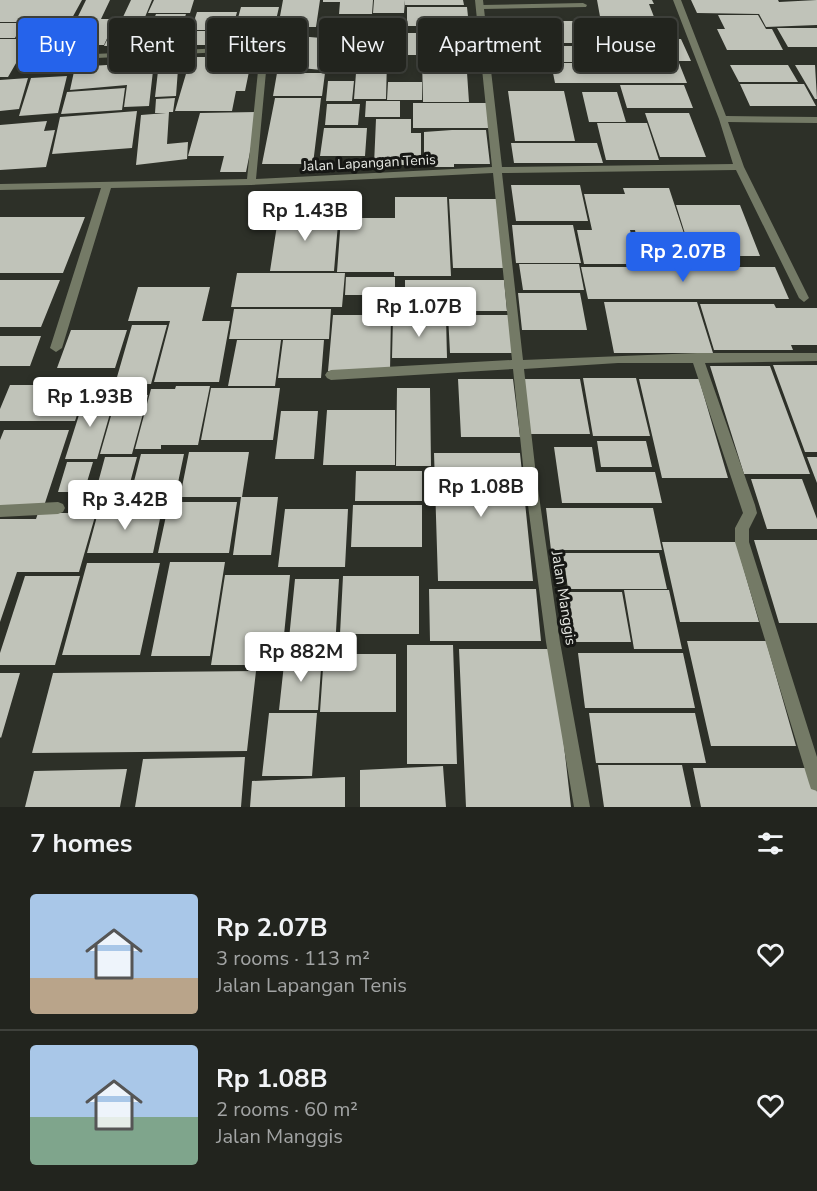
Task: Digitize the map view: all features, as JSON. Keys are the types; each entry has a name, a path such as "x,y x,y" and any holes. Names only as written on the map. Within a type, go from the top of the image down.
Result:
{"street":[{"path":"677,0 739,167 804,298"},
{"path":"481,3 583,6"},
{"name":"Jalan Manggis","path":"481,3 530,475 542,565 582,807"},
{"path":"97,56 245,49 259,51 263,61 251,182"},
{"path":"723,119 817,120"},
{"name":"Jalan Lapangan Tenis","path":"0,187 251,182 498,170 739,167"},
{"path":"56,348 107,184"},
{"path":"697,357 748,505 750,513 742,528 742,543 817,783"},
{"path":"331,375 697,357 817,357"},
{"path":"0,511 58,508"}],"building":[{"path":"0,0 82,0 72,18 18,18 18,22 0,22"},
{"path":"86,0 110,0 101,19 109,19 109,34 104,45 97,45 97,18 77,18"},
{"path":"131,0 152,0 145,17 123,17"},
{"path":"154,0 194,0 190,13 148,13"},
{"path":"283,0 320,0 316,27 307,27 307,18 280,18"},
{"path":"323,0 373,0 372,14 339,14 340,2 323,2"},
{"path":"374,0 405,0 404,13 373,13"},
{"path":"405,0 463,0 464,5 405,5"},
{"path":"597,0 652,0 654,4 649,4 654,18 600,18"},
{"path":"691,0 778,0 779,2 817,0 817,25 766,27 759,14 697,13"},
{"path":"241,7 279,7 276,18 238,18"},
{"path":"407,7 467,7 468,18 418,18 418,26 407,26"},
{"path":"197,12 237,12 235,18 207,18 207,30 195,30"},
{"path":"156,14 186,14 185,18 154,18"},
{"path":"718,15 758,15 766,29 772,29 783,50 727,50 717,29 725,29"},
{"path":"562,21 574,21 574,43 562,43"},
{"path":"0,23 18,23 18,32 15,38 0,38"},
{"path":"777,28 817,28 817,47 788,47"},
{"path":"195,31 207,31 207,45 195,45"},
{"path":"406,33 418,33 418,55 406,55"},
{"path":"109,36 109,46 104,46"},
{"path":"307,37 319,38 319,70 307,69"},
{"path":"0,39 18,39 18,60 8,77 0,77"},
{"path":"677,39 681,39 691,61 677,61"},
{"path":"562,46 574,46 574,62 562,62"},
{"path":"195,57 207,57 207,72 249,72 245,91 236,91 232,111 175,111 187,72 195,72"},
{"path":"562,63 574,63 574,72 677,72 677,63 679,63 687,83 555,83 553,72 562,72"},
{"path":"109,65 109,72 153,72 149,106 124,107 127,85 70,90 74,72 97,72 97,66"},
{"path":"730,65 788,65 798,82 739,82"},
{"path":"795,65 815,65 817,99 815,99"},
{"path":"158,72 178,72 176,96 155,97"},
{"path":"356,72 387,72 386,99 354,99"},
{"path":"422,72 467,72 469,102 423,102"},
{"path":"277,73 325,73 322,96 273,96"},
{"path":"67,76 58,113 19,116 31,78"},
{"path":"28,78 19,109 0,111 0,80"},
{"path":"328,81 354,81 352,101 326,101"},
{"path":"388,82 422,82 422,100 387,100"},
{"path":"740,84 804,84 816,106 750,106"},
{"path":"620,85 684,85 693,108 627,108"},
{"path":"125,88 122,110 61,114 67,92"},
{"path":"508,91 564,91 575,141 515,141"},
{"path":"582,92 617,92 626,122 589,122"},
{"path":"175,98 173,112 169,112 167,144 188,142 187,159 136,165 141,115 166,113 155,113 156,99"},
{"path":"275,98 321,98 313,164 262,164"},
{"path":"366,101 400,101 400,117 365,117"},
{"path":"413,103 487,103 490,128 413,128"},
{"path":"327,104 360,104 358,125 325,125"},
{"path":"137,111 132,148 52,154 60,117"},
{"path":"258,112 246,172 220,172 224,156 188,156 200,113"},
{"path":"645,113 689,113 706,157 660,157"},
{"path":"376,119 411,119 411,133 421,133 421,165 374,165"},
{"path":"47,121 44,131 55,130 46,167 0,170 0,125"},
{"path":"597,123 647,123 659,160 606,160"},
{"path":"324,128 367,128 365,156 320,156"},
{"path":"486,130 490,164 424,167 424,132"},
{"path":"511,143 597,143 603,163 514,163"},
{"path":"511,185 580,185 588,221 516,221"},
{"path":"623,188 669,188 694,264 641,264 635,230 630,230 639,264 584,264 577,230 592,230 584,194 625,194"},
{"path":"395,197 447,197 451,276 394,276 394,272 337,272 341,218 395,218"},
{"path":"449,199 497,199 505,268 453,268"},
{"path":"676,205 740,205 760,256 692,256"},
{"path":"279,212 339,212 334,271 270,271"},
{"path":"0,217 85,217 63,273 0,273"},
{"path":"512,225 573,225 581,263 516,263"},
{"path":"519,264 579,264 584,290 523,290"},
{"path":"581,267 775,267 789,299 588,299"},
{"path":"237,273 345,273 342,307 231,307"},
{"path":"346,277 395,277 395,295 345,295"},
{"path":"0,280 60,280 41,327 0,327"},
{"path":"405,280 504,280 507,311 405,311"},
{"path":"138,287 210,287 202,321 230,321 219,382 154,382 170,321 128,321"},
{"path":"518,293 580,293 587,330 522,330"},
{"path":"604,302 697,302 713,353 614,353"},
{"path":"700,304 774,304 776,308 817,308 817,345 791,345 793,350 714,350"},
{"path":"234,309 331,309 329,339 229,339"},
{"path":"333,315 391,315 390,371 328,371"},
{"path":"448,315 510,315 514,353 450,353"},
{"path":"393,317 446,317 447,358 392,358"},
{"path":"132,325 167,325 151,384 115,384"},
{"path":"71,330 127,330 115,368 57,368"},
{"path":"0,336 41,336 30,366 0,366"},
{"path":"237,340 281,340 275,386 228,386"},
{"path":"283,340 324,340 321,378 278,378"},
{"path":"773,365 817,365 817,452 805,452"},
{"path":"710,366 770,366 810,474 744,474"},
{"path":"583,378 636,378 650,436 593,436"},
{"path":"458,379 513,379 520,437 461,437"},
{"path":"524,379 580,379 590,434 530,434"},
{"path":"639,379 699,379 728,478 662,478"},
{"path":"10,385 87,385 75,421 0,421 0,409"},
{"path":"176,386 210,386 198,445 161,445 161,449 135,449 151,389 175,389"},
{"path":"211,388 280,388 273,440 201,440"},
{"path":"397,388 430,388 431,466 396,466"},
{"path":"117,395 148,395 132,454 100,454"},
{"path":"85,396 115,396 97,459 65,459"},
{"path":"327,410 395,410 395,465 323,465"},
{"path":"281,411 318,411 314,459 275,459"},
{"path":"4,430 69,430 44,506 0,506 0,440"},
{"path":"597,441 646,441 652,467 601,467"},
{"path":"554,447 592,447 596,472 655,472 662,503 562,503"},
{"path":"189,452 249,452 242,497 180,497"},
{"path":"434,453 520,453 533,581 438,581"},
{"path":"141,454 184,454 175,497 130,497"},
{"path":"105,457 137,457 124,505 92,505"},
{"path":"807,457 817,457 817,483"},
{"path":"67,462 93,462 84,492 58,492"},
{"path":"356,471 422,471 422,501 355,501"},
{"path":"751,479 802,479 817,519 817,529 767,529"},
{"path":"241,497 278,497 271,555 233,555"},
{"path":"169,502 237,502 229,553 158,553"},
{"path":"353,505 422,505 422,547 351,547"},
{"path":"546,508 653,508 662,550 551,550"},
{"path":"99,509 162,509 153,553 87,553"},
{"path":"285,509 348,509 345,567 278,567"},
{"path":"38,513 96,513 79,572 17,572 0,622 0,519 36,519"},
{"path":"754,540 817,540 817,623 779,623"},
{"path":"662,542 736,542 759,622 680,622"},
{"path":"563,553 659,553 667,589 568,589"},
{"path":"170,562 225,562 210,656 151,656"},
{"path":"87,563 160,563 140,655 62,655"},
{"path":"225,575 290,575 281,665 211,665"},
{"path":"25,576 80,576 55,665 0,665 0,653"},
{"path":"343,576 419,576 419,634 340,634"},
{"path":"295,579 339,579 335,649 288,649"},
{"path":"429,589 536,589 541,641 430,641"},
{"path":"624,590 669,590 682,649 634,649"},
{"path":"559,592 622,592 631,642 565,642"},
{"path":"687,641 766,641 796,746 711,746"},
{"path":"407,645 453,645 457,764 407,764"},
{"path":"459,649 553,649 571,807 466,807"},
{"path":"578,653 683,653 695,708 585,708"},
{"path":"324,654 396,654 396,712 320,712"},
{"path":"285,655 322,655 318,710 279,710"},
{"path":"256,671 247,751 32,753 53,673"},
{"path":"0,673 20,673 1,738 0,737"},
{"path":"269,713 317,713 312,776 262,776"},
{"path":"589,713 695,713 706,763 596,763"},
{"path":"245,757 241,807 135,807 143,759"},
{"path":"598,765 682,765 691,807 604,807"},
{"path":"443,766 446,807 360,807 360,770"},
{"path":"693,768 810,768 817,792 817,807 701,807"},
{"path":"127,769 120,807 25,807 34,771"},
{"path":"345,777 345,807 250,807 252,781"}]}
